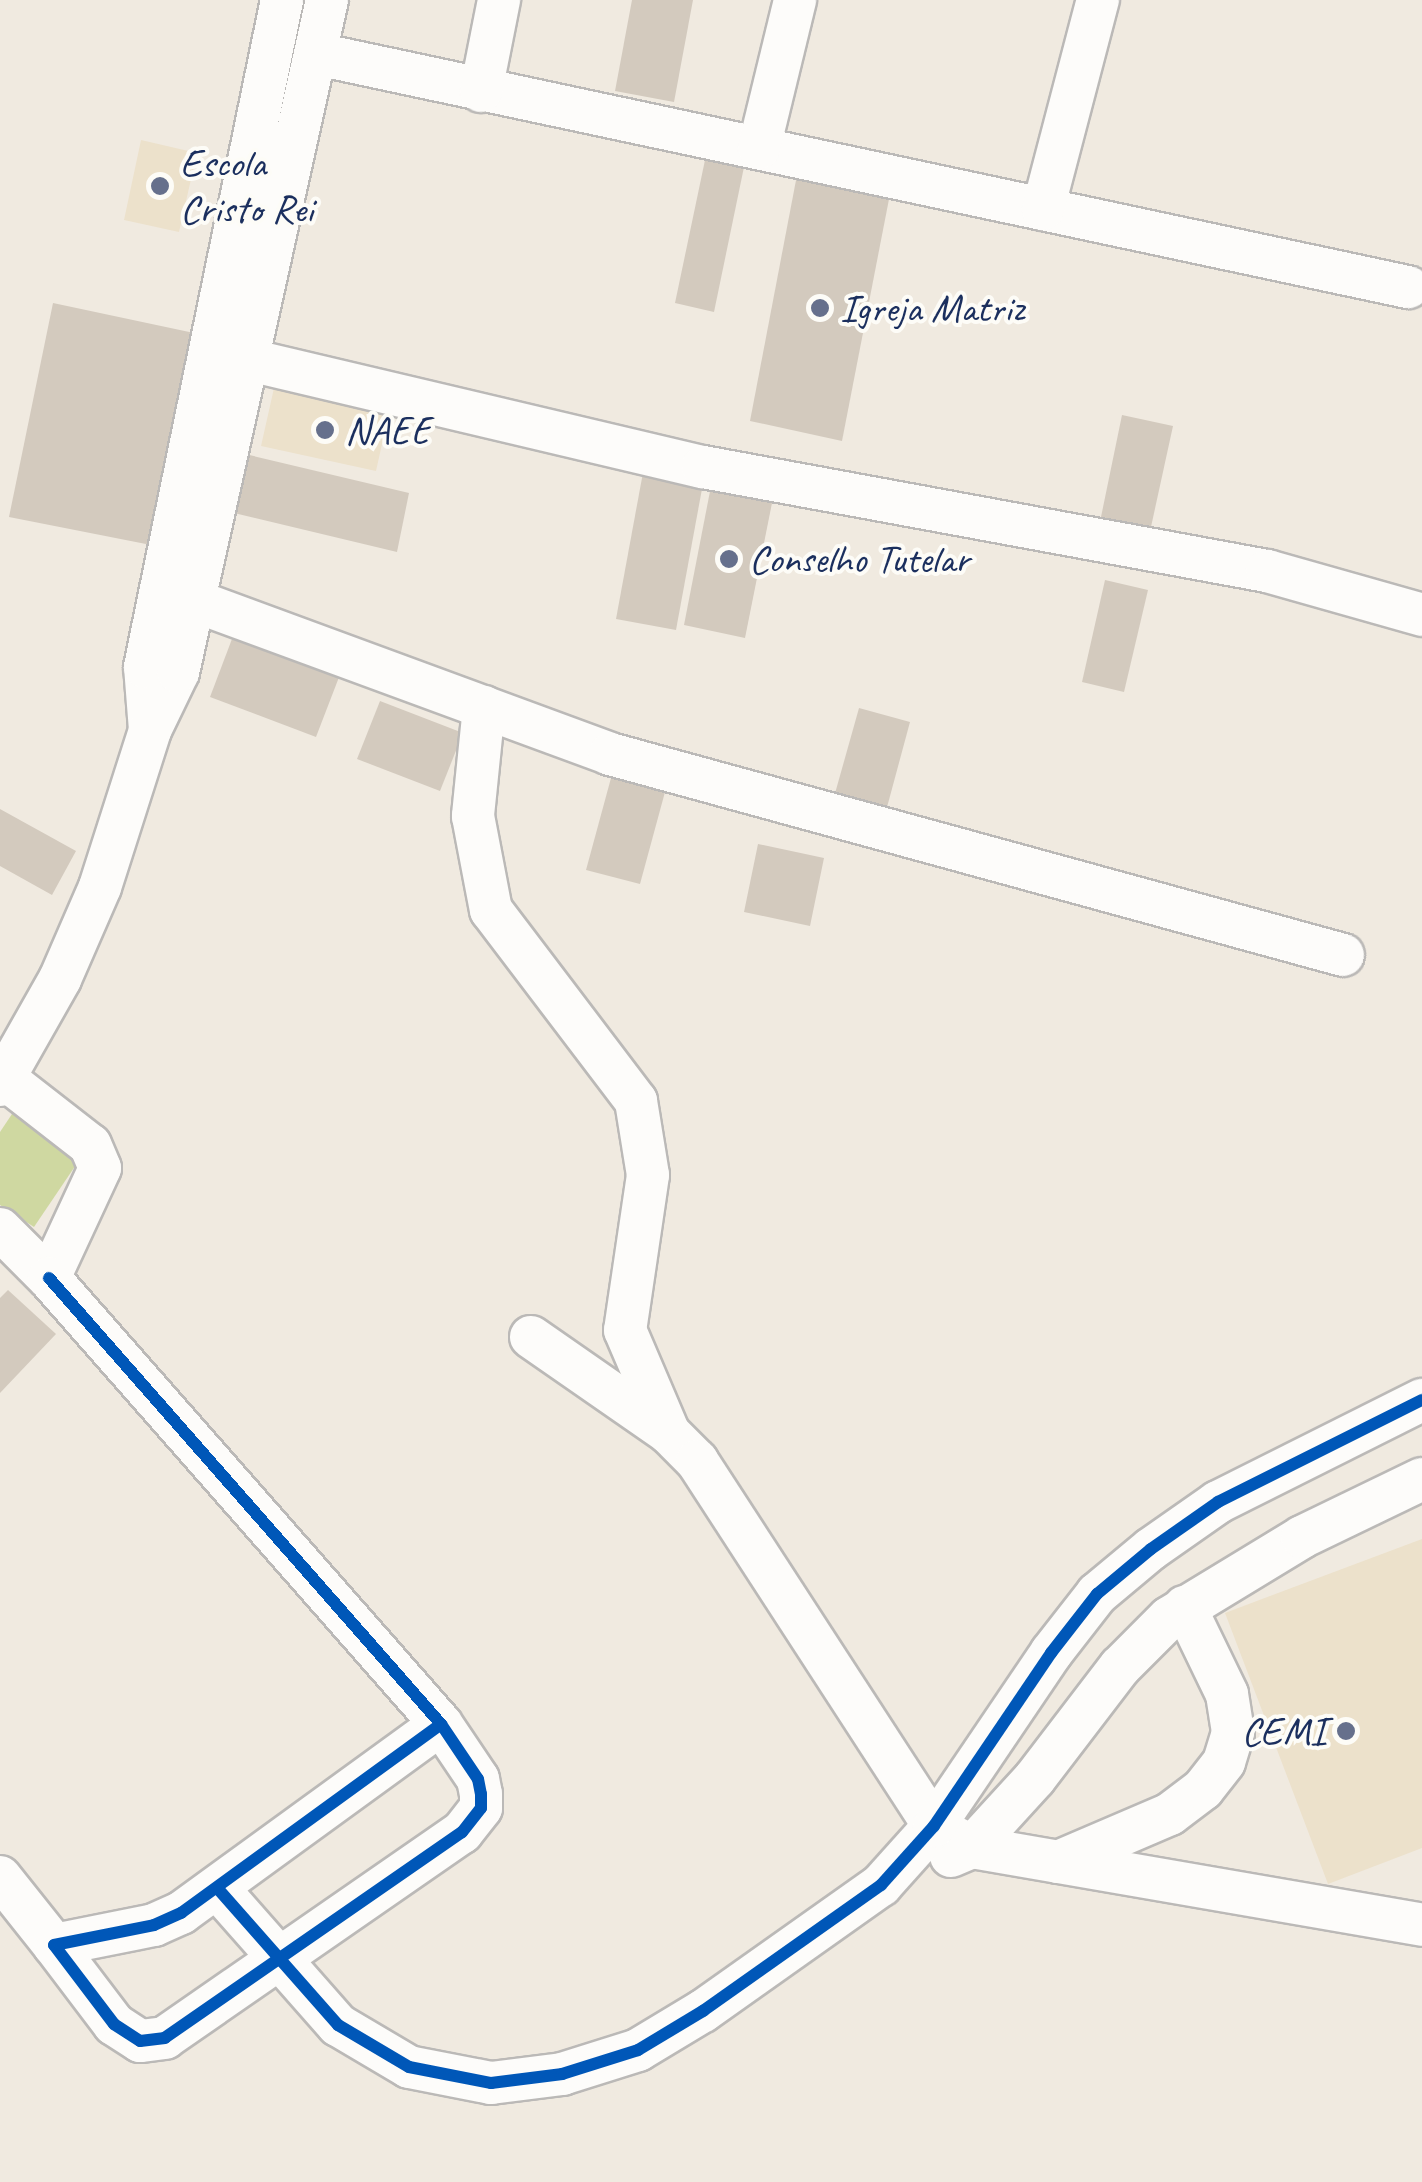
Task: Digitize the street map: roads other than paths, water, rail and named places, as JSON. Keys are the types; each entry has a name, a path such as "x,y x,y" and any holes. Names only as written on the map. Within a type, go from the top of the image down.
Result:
{"street":[{"path":"150,730 144,666 282,0"},
{"path":"50,1278 94,1189 100,1168 98,1156 2,1081 60,980 100,886 150,730 178,672 327,0"},
{"path":"481,91 499,0"},
{"path":"759,148 796,0"},
{"path":"1043,209 1098,0"},
{"path":"317,54 1408,287"},
{"path":"238,214 276,238"},
{"path":"249,360 703,467 1267,571 1422,614"},
{"path":"195,600 610,754 1343,956"},
{"path":"484,707 473,816 491,910 636,1101 648,1175 625,1330 669,1432"},
{"path":"0,1229 50,1278 441,1724 478,1779 481,1808 476,1817 166,2038 140,2040 114,2024 0,1877"},
{"path":"531,1338 669,1432 696,1461 934,1826 972,1847 1422,1925"},
{"path":"219,1890 276,1960 338,2025 409,2067 491,2084 562,2074 638,2050 704,2011 880,1885 934,1826 1051,1653 1097,1594 1218,1502 1422,1400"},
{"path":"880,1885 972,1847 1035,1778 1120,1667 1186,1607 1302,1536 1422,1479"},
{"path":"1058,1862 1170,1814 1203,1790 1224,1762 1233,1732 1227,1694 1186,1607"},
{"path":"54,1944 154,1925 219,1890 441,1724"}],"place":[{"name":"Escola Cristo Rei","path":"160,186"},
{"name":"Igreja Matriz","path":"820,308"},
{"name":"NAEE","path":"325,430"},
{"name":"Conselho Tutelar","path":"729,559"},
{"name":"CEMI","path":"1346,1731"}]}
